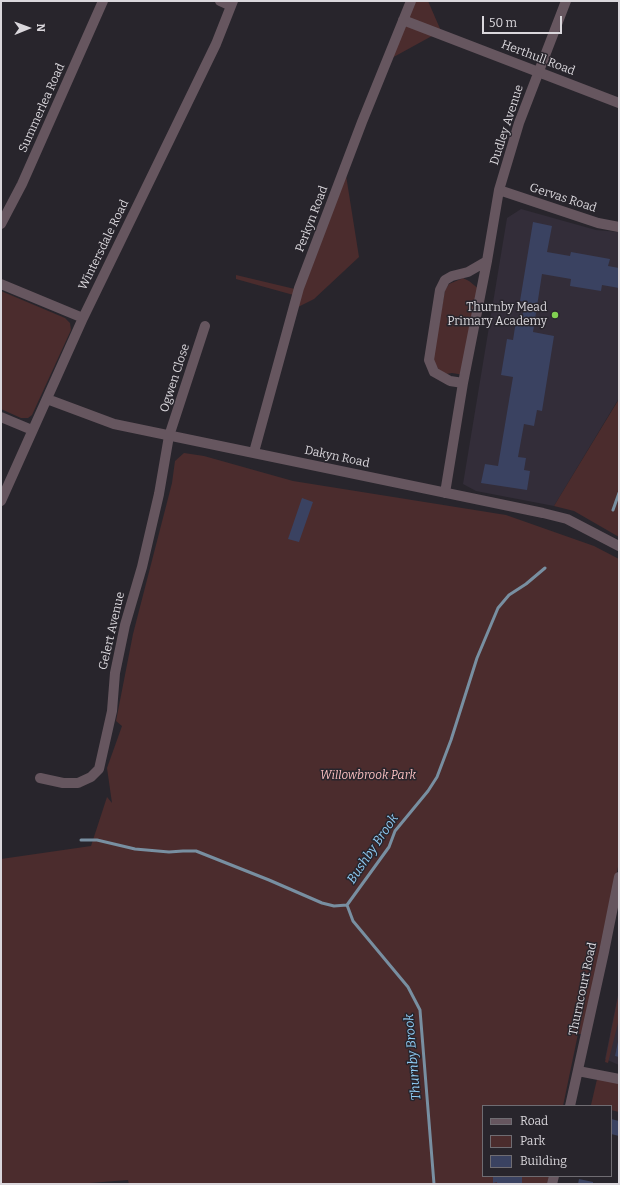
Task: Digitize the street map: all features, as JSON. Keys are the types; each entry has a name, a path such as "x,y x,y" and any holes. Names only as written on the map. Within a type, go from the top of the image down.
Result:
{"street":[{"name":"Summerlea Road","path":"1,224 22,184 103,1"},
{"path":"220,1 232,3"},
{"name":"Perkyn Road","path":"254,452 299,288 411,1"},
{"name":"Dudley Avenue","path":"445,493 463,384 499,190 519,123 566,1"},
{"name":"Wintersdale Road","path":"1,501 83,318 216,44 232,3"},
{"name":"Herthull Road","path":"403,20 619,103"},
{"name":"Gervas Road","path":"499,190 598,224 619,227"},
{"path":"463,384 450,381 434,372 429,360 440,290 445,280 452,276 468,272 487,261"},
{"path":"1,284 83,318"},
{"name":"Ogwen Close","path":"170,436 205,326"},
{"name":"Dakyn Road","path":"47,399 114,424 542,513 567,520 588,529 619,546"},
{"path":"1,417 32,430"},
{"name":"Gelert Avenue","path":"40,778 63,783 78,783 91,777 99,769 112,711 115,673 125,625 142,567 159,494 170,436"},
{"name":"Thurncourt Road","path":"570,1105 619,877"},
{"path":"578,1071 619,1079"}],"shaded area":[{"name":"Thurnby Mead Primary Academy","path":"521,209 596,230 619,232 619,398 554,506 476,491 463,484 507,218"},
{"path":"619,990 619,1065 605,1059"}],"green space":[{"path":"415,1 428,1 441,31 390,59"},
{"path":"345,169 359,257 314,299 296,308"},
{"path":"236,275 299,290 297,296 236,279"},
{"path":"463,278 480,290 464,375 452,373 446,374 440,371 433,358 445,290 449,284"},
{"path":"1,291 65,318 70,323 71,330 32,415 28,418 21,418 1,409"},
{"path":"619,399 619,537 574,511 554,506"},
{"name":"Willowbrook Park","path":"184,453 204,456 293,481 506,515 594,546 619,559 619,862 584,1034 578,1034 563,1105 482,1105 482,1177 549,1177 547,1184 129,1184 128,1180 77,1184 1,1184 1,859 91,846 107,797 112,803 107,768 122,726 116,721 133,634 172,483 175,461"},
{"path":"619,992 619,1019 608,1063 605,1062"},
{"path":"598,1075 619,1080 619,1112 612,1110 612,1105 591,1105"}],"building":[{"path":"533,222 552,226 547,252 570,256 571,252 610,259 608,266 619,268 619,288 602,285 601,291 570,286 571,279 542,274 533,332 554,336 542,411 537,410 534,426 524,424 518,457 526,458 524,470 530,471 527,490 481,483 485,464 498,466 513,377 501,375 507,339 513,340 516,321 521,322 525,302 520,301"},
{"path":"302,498 313,502 299,542 288,539"},
{"path":"619,1042 619,1057 615,1056"},
{"path":"612,1119 619,1121 619,1136 612,1134"},
{"path":"493,1177 522,1177 522,1184 493,1183"},
{"path":"579,1179 593,1182 593,1184 578,1184"}],"waterway":[{"name":"Bushby Brook","path":"613,510 619,493"},
{"name":"Bushby Brook","path":"81,840 97,840 135,849 169,852 196,851 322,903 334,906 347,905 389,847 395,831 428,791 437,777 451,740 477,658 498,608 509,595 526,584 545,568"},
{"name":"Thurnby Brook","path":"347,905 353,921 408,987 420,1010 434,1184"}],"place":[{"name":"Thurnby Mead Primary Academy","path":"555,315"}]}
